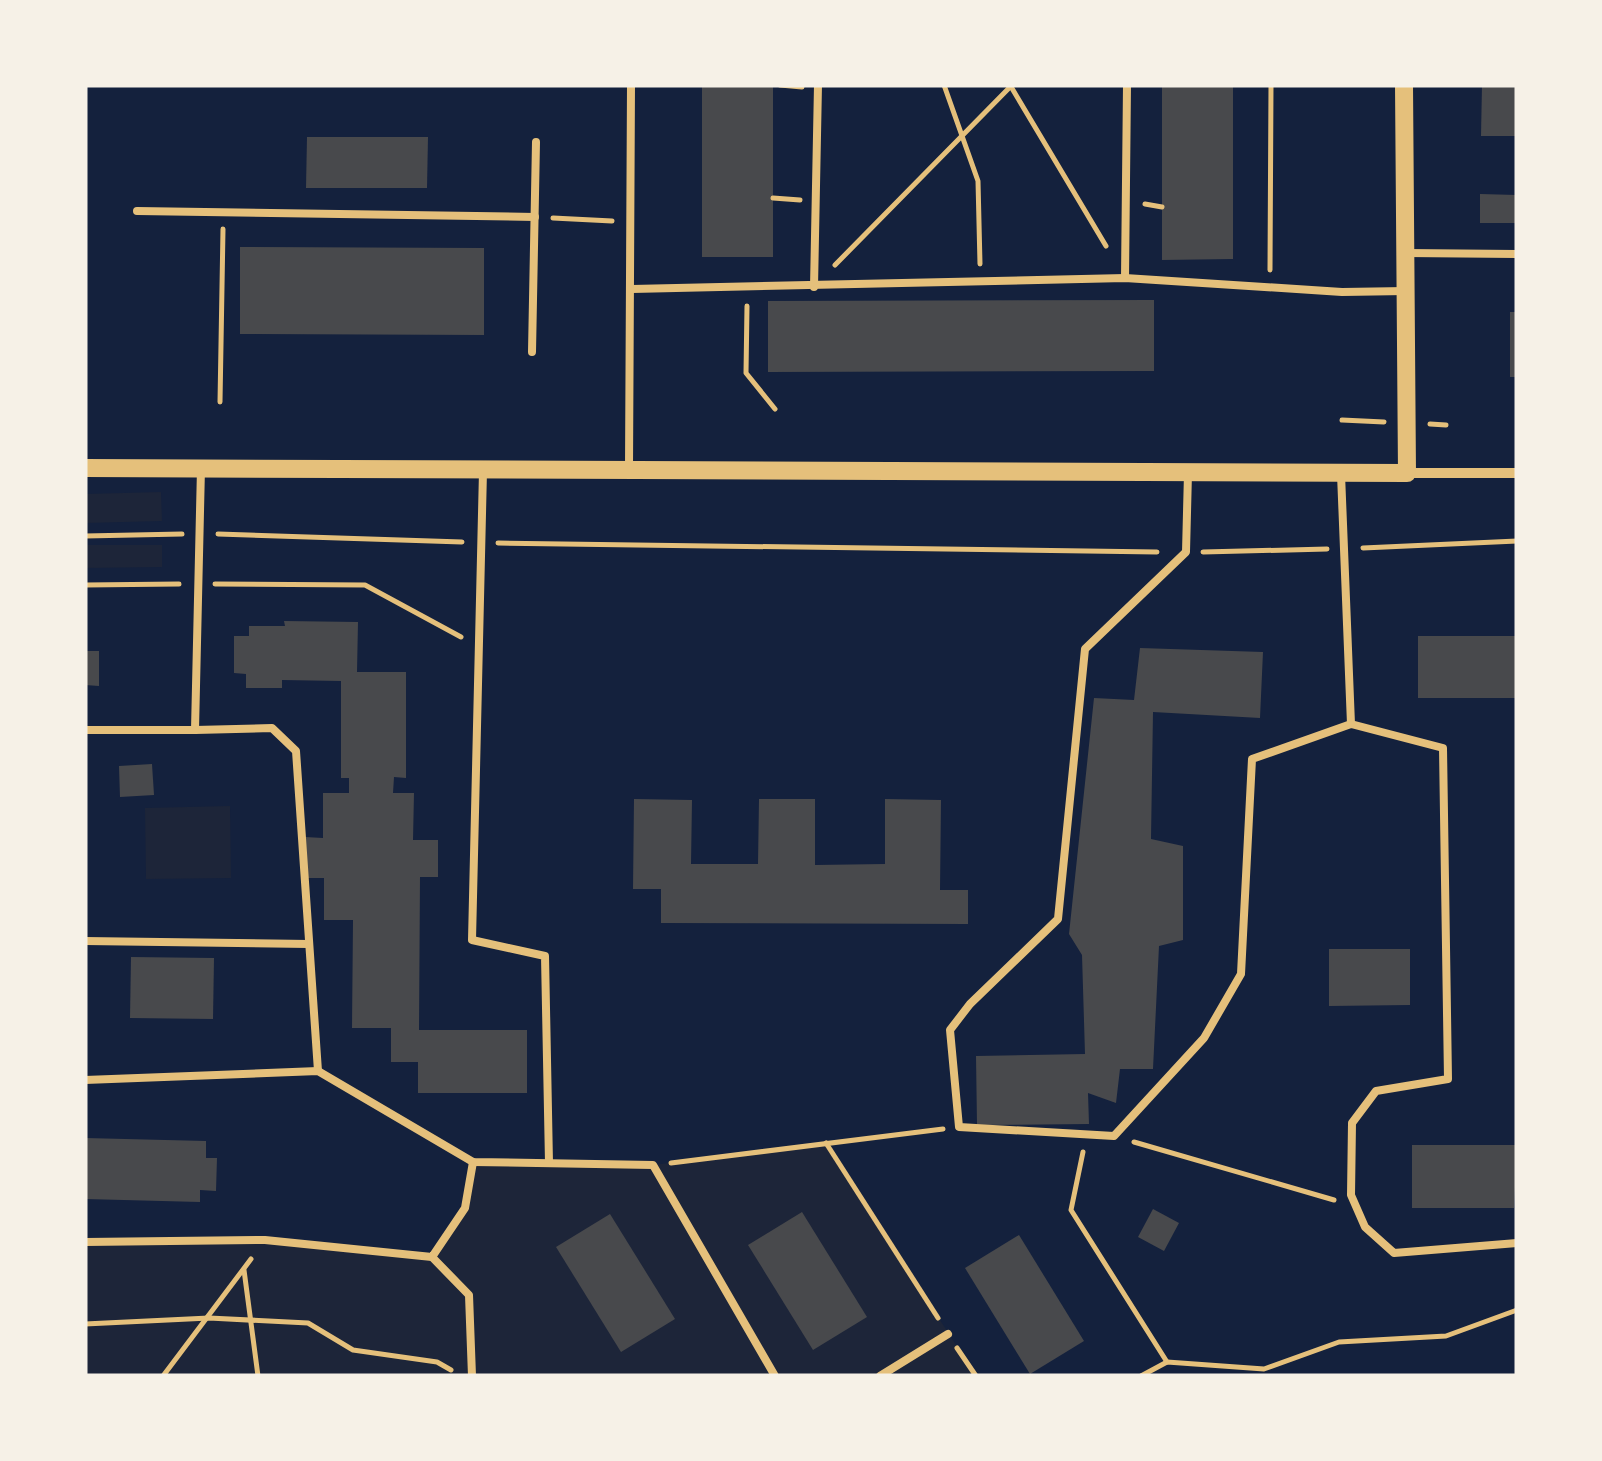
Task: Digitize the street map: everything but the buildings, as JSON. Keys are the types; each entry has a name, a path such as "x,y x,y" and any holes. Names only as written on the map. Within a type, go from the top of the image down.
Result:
{"street":[{"path":"1404,85 1407,473"},
{"path":"85,468 1517,473"}],"lane":[{"path":"629,468 631,85"},
{"path":"814,287 818,85"},
{"path":"1125,278 1126,85"},
{"path":"532,352 536,142"},
{"path":"137,210 536,217"},
{"path":"1406,252 1517,254"},
{"path":"632,289 1125,278 1270,288 1406,291"},
{"path":"195,730 201,468"},
{"path":"483,468 478,542 472,940 544,956 549,1163"},
{"path":"1188,473 1186,552 1085,650 1058,920 970,1004 950,1030 959,1126 1114,1136 1204,1038 1240,974 1252,758 1352,724 1444,748 1449,886 1448,1079 1376,1091 1352,1123 1351,1195 1366,1227 1394,1253 1517,1243"},
{"path":"1341,474 1352,724"},
{"path":"85,730 272,728 296,751 318,1071"},
{"path":"85,941 309,944"},
{"path":"85,1080 318,1071 472,1162 653,1165 774,1376"},
{"path":"432,1257 465,1208 472,1162"},
{"path":"85,1242 265,1240 432,1257 469,1295 472,1376"},
{"path":"880,1376 948,1334"}],"path":[{"path":"944,85 978,181 980,282"},
{"path":"814,287 1011,85 1125,278"},
{"path":"1270,288 1271,85"},
{"path":"1152,205 1162,207"},
{"path":"220,402 223,211"},
{"path":"536,217 632,222"},
{"path":"748,288 746,374 774,410"},
{"path":"85,536 200,534 1186,552 1517,540"},
{"path":"85,585 365,585 477,646"},
{"path":"653,1165 944,1128"},
{"path":"1086,1134 1071,1210 1168,1362"},
{"path":"1114,1136 1356,1206"},
{"path":"826,1143 976,1376"},
{"path":"164,1376 265,1240"},
{"path":"239,1241 258,1376"},
{"path":"1141,1376 1168,1362 1264,1369 1339,1342 1446,1336 1517,1310"},
{"path":"85,1324 209,1318 308,1323 353,1350 437,1362 462,1376"}],"shaded area":[{"path":"161,492 162,521 85,523 85,494"},
{"path":"85,545 162,545 162,567 85,568"},
{"path":"230,806 231,878 146,879 145,808"},
{"path":"826,1143 976,1376 85,1376 85,1242 265,1240 431,1257 465,1208 473,1162 653,1165"}]}
